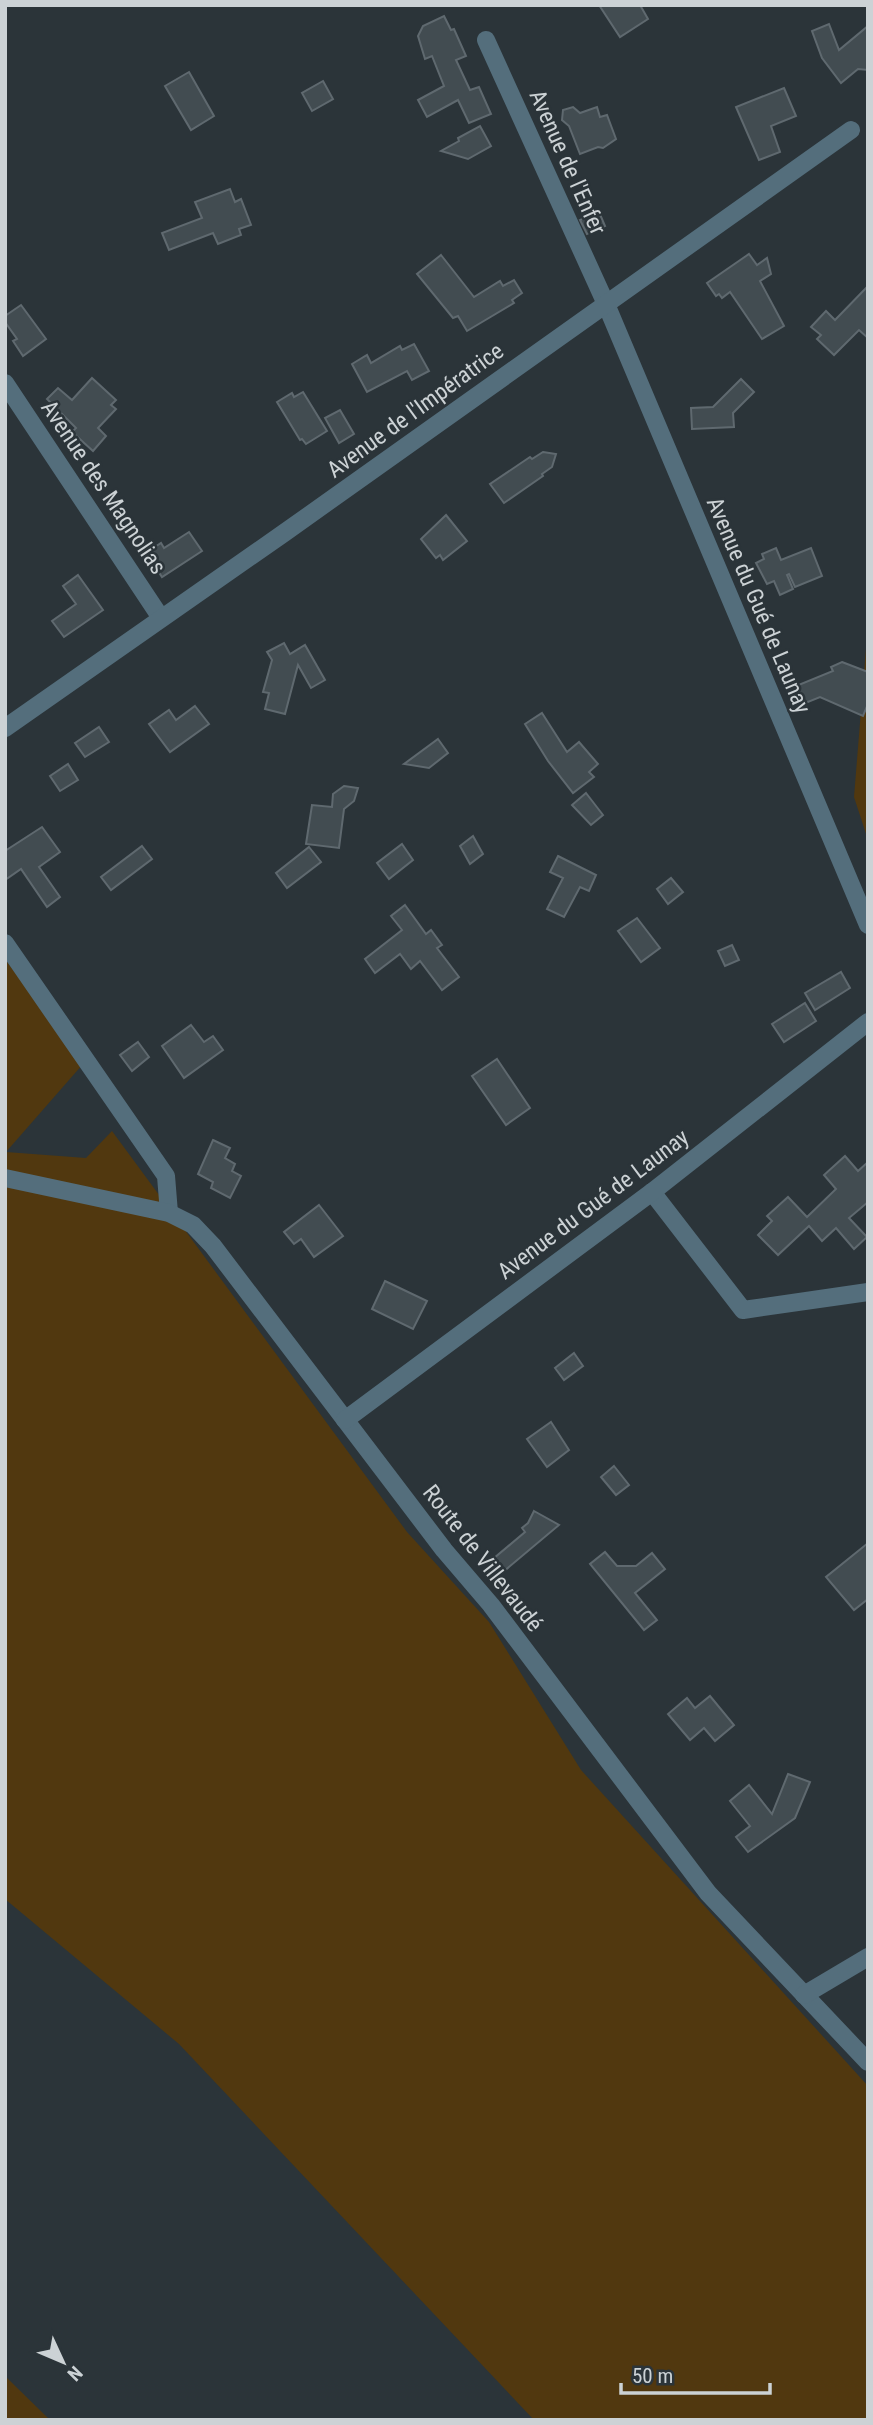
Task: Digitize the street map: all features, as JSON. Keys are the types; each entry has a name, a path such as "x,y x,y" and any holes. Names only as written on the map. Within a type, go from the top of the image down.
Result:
{"street":[{"name":"Avenue de l'Enfer","path":"486,40 606,304"},
{"name":"Avenue de l'Impératrice","path":"5,728 851,130"},
{"name":"Avenue du Gué de Launay","path":"606,304 868,925"},
{"name":"Avenue des Magnolias","path":"5,383 161,618"},
{"path":"5,943 166,1176 169,1213"},
{"name":"Avenue du Gué de Launay","path":"345,1420 652,1192 868,1023"},
{"name":"Route de Villevaudé","path":"5,1178 169,1213 193,1225 213,1246 444,1550 491,1605 708,1893 868,2062"},
{"path":"652,1192 743,1310 868,1292"},
{"path":"804,1995 868,1957"}],"shaded area":[{"path":"868,624 868,840 854,797"},
{"path":"5,959 83,1064 6,1152 86,1158 112,1131 407,1532 489,1622 581,1770 868,2086 868,2420 534,2420 179,2044 5,1899"},
{"path":"5,2376 50,2420 5,2420"}],"building":[{"path":"599,5 640,5 648,19 620,37"},
{"path":"444,16 451,30 454,29 466,56 456,60 470,90 479,87 491,114 469,123 458,100 427,117 418,100 444,86 432,56 425,59 418,36 423,26"},
{"path":"829,24 839,50 868,26 868,70 858,69 841,83 822,58 812,31"},
{"path":"189,72 214,116 191,130 165,86"},
{"path":"323,81 333,99 312,111 302,93"},
{"path":"784,88 796,116 771,126 780,152 759,160 736,107"},
{"path":"573,107 580,113 597,107 600,117 607,115 616,139 603,148 598,147 580,154 569,126 562,120 563,110"},
{"path":"480,126 491,146 468,159 441,151 459,141 458,138"},
{"path":"230,189 235,202 241,199 251,225 239,229 241,235 218,244 213,233 169,250 162,233 202,218 195,202"},
{"path":"599,212 605,226 587,234 580,220"},
{"path":"749,254 757,265 767,258 771,274 760,281 784,326 762,339 730,292 722,298 719,294 716,296 707,283"},
{"path":"441,255 474,297 500,281 503,286 514,280 522,293 512,300 514,303 467,331 458,316 453,318 417,274"},
{"path":"868,286 868,338 859,330 834,355 817,339 821,335 811,327 826,311 835,320"},
{"path":"21,305 46,339 23,356 13,341 17,339 5,322 5,316"},
{"path":"414,344 429,371 412,380 407,371 367,392 352,364 367,355 371,363 400,346 402,350"},
{"path":"92,378 116,400 111,405 116,409 98,428 106,436 93,451 72,432 76,428 47,399 58,388 72,400"},
{"path":"741,379 754,392 733,413 734,427 692,429 691,408 713,407"},
{"path":"303,392 327,431 306,444 300,440 277,402 292,393 294,397"},
{"path":"340,410 354,434 339,443 325,418"},
{"path":"543,452 556,454 552,467 504,503 490,484 530,457 532,459"},
{"path":"446,515 467,541 443,560 440,555 436,558 421,539"},
{"path":"189,532 202,551 162,577 146,553 161,543 164,548"},
{"path":"776,548 781,560 811,548 822,576 795,587 789,574 787,575 793,589 780,595 774,581 767,584 756,563 764,559 762,554"},
{"path":"78,575 103,610 64,637 52,621 76,604 63,586"},
{"path":"284,643 290,654 305,645 325,680 311,688 298,665 285,714 265,709 269,693 263,692 272,660 267,652"},
{"path":"842,662 868,672 868,704 863,716 820,697 803,704 796,686 833,671 831,667"},
{"path":"195,706 209,724 170,752 149,724 169,710 176,720"},
{"path":"542,713 567,752 579,742 598,764 589,772 594,777 573,793 548,761 525,724"},
{"path":"99,727 109,742 85,757 75,743"},
{"path":"438,739 448,753 429,768 404,764"},
{"path":"68,764 78,780 60,791 50,776"},
{"path":"344,786 358,788 354,801 344,809 339,848 306,844 312,805 332,807 333,794"},
{"path":"586,793 603,815 591,825 572,805"},
{"path":"42,827 60,852 39,867 60,897 47,907 21,869 5,880 5,851"},
{"path":"473,836 483,854 470,864 460,846"},
{"path":"402,844 413,860 389,879 377,863"},
{"path":"142,846 152,859 111,890 101,877"},
{"path":"309,847 321,862 287,888 276,873"},
{"path":"558,856 596,875 589,891 580,887 564,917 547,909 563,878 550,872"},
{"path":"671,878 683,892 668,904 657,889"},
{"path":"405,905 426,934 431,930 442,945 437,948 459,977 442,990 420,961 411,969 400,954 375,973 365,959 402,930 391,916"},
{"path":"637,918 660,948 641,962 618,931"},
{"path":"732,945 739,960 725,966 718,951"},
{"path":"841,972 850,988 815,1010 805,993"},
{"path":"805,1003 816,1021 784,1042 772,1024"},
{"path":"191,1025 204,1042 213,1036 223,1050 184,1078 162,1046"},
{"path":"138,1042 149,1057 132,1071 120,1055"},
{"path":"497,1059 530,1108 506,1125 472,1076"},
{"path":"213,1140 230,1148 225,1158 235,1164 232,1171 241,1176 230,1198 211,1188 213,1182 198,1174"},
{"path":"845,1156 858,1171 868,1162 868,1202 849,1218 867,1237 854,1249 836,1228 822,1241 809,1226 778,1255 758,1235 772,1221 767,1216 788,1197 807,1217 836,1189 824,1175"},
{"path":"319,1205 343,1236 314,1257 301,1239 294,1244 284,1232"},
{"path":"385,1281 427,1301 413,1329 372,1309"},
{"path":"574,1353 583,1366 564,1380 555,1368"},
{"path":"551,1422 569,1450 547,1467 527,1439"},
{"path":"614,1466 629,1485 616,1495 601,1477"},
{"path":"534,1511 559,1525 503,1572 493,1559 525,1532 522,1528"},
{"path":"868,1543 868,1599 854,1610 826,1577"},
{"path":"605,1552 617,1566 636,1566 652,1553 665,1569 635,1593 657,1620 644,1630 590,1564"},
{"path":"710,1696 734,1725 715,1741 704,1728 690,1740 668,1714 687,1698 695,1708"},
{"path":"788,1774 810,1782 795,1818 748,1852 736,1837 750,1826 730,1801 749,1785 772,1814"}]}
